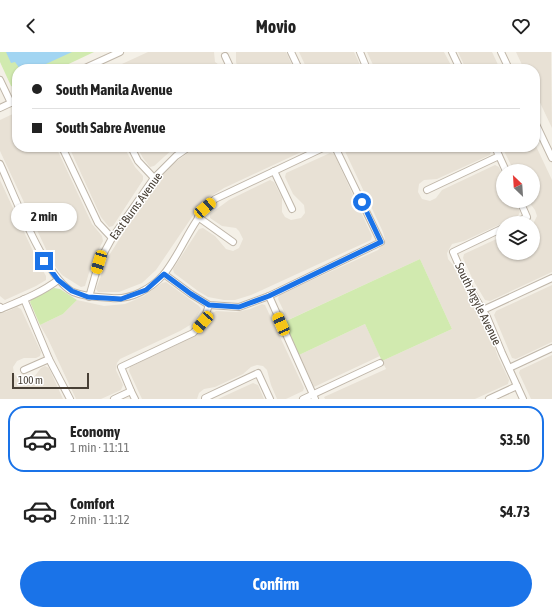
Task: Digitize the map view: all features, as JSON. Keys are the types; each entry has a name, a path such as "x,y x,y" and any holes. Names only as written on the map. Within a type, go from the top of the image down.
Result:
{"street":[{"path":"94,64 120,52"},
{"path":"291,52 297,64"},
{"path":"360,52 365,64"},
{"path":"452,52 458,64"},
{"path":"501,52 507,64"},
{"path":"225,56 229,64"},
{"path":"0,80 12,98"},
{"path":"0,108 12,102"},
{"path":"540,133 552,158"},
{"path":"64,152 98,223 112,238"},
{"path":"134,152 138,161 154,178"},
{"name":"East Burns Avenue","path":"88,297 99,262 112,238 154,178 182,152"},
{"path":"0,166 44,261 58,280 72,291 88,297 121,299 146,290 164,274 198,217 215,199 314,152"},
{"path":"164,274 209,305 239,307 269,296 381,242 337,152"},
{"path":"497,152 503,164"},
{"path":"427,190 499,156"},
{"path":"274,171 292,209"},
{"path":"198,217 233,242"},
{"name":"South Argyle Avenue","path":"496,231 453,252 467,284 493,328 523,399"},
{"path":"483,310 552,278"},
{"path":"0,307 1,309 24,299 48,287 58,280"},
{"path":"269,296 314,397"},
{"path":"24,299 49,359 70,399"},
{"path":"135,399 121,367 193,333 203,322 209,305"},
{"path":"509,368 552,348"},
{"path":"24,370 49,359"},
{"path":"303,399 314,397 380,363"},
{"path":"205,398 258,373 270,399"},
{"path":"489,399 517,386"},
{"path":"114,399 131,391"}],"shaded area":[{"path":"148,52 214,52 215,62 218,64 122,64"},
{"path":"236,52 286,52 292,64 237,64"},
{"path":"299,52 354,52 360,64 305,64"},
{"path":"367,52 444,52 450,64 373,64"},
{"path":"458,52 492,52 498,64 464,64"},
{"path":"516,52 551,52 552,128 540,103 540,64 522,64"},
{"path":"12,114 12,152 58,152 92,224 102,236 103,241 92,263 85,286 81,287 62,275 52,262 0,151 0,120"},
{"path":"71,152 127,152 135,167 143,176 143,180 113,226 109,227 101,217"},
{"path":"140,152 169,152 154,166 150,167"},
{"path":"189,152 301,152 224,188 207,199 194,214 156,270 142,283 119,292 98,292 96,289 108,257 154,185 170,166"},
{"path":"345,152 491,152 490,155 437,179 424,180 419,184 418,192 422,199 430,201 436,198 442,190 495,165 496,208 518,208 520,212 518,216 496,216 496,226 464,241 452,244 447,253 448,259 453,265 466,291 488,328 498,357 509,380 508,384 475,399 325,399 324,397 386,369 382,361 452,329 420,259 288,320 278,299 279,295 378,250 384,243 385,239"},
{"path":"504,152 539,152 552,180 552,272 490,301 485,300 473,280 463,258 464,254 496,239 496,260 540,260 540,216 537,216 533,208 540,208 540,164 510,164"},
{"path":"330,153 334,154 372,236 371,240 251,295 235,300 224,300 208,297 174,273 173,269 199,229 203,228 215,236 226,249 233,251 239,248 243,239 239,231 236,228 222,226 210,218 210,214 229,200 270,180 274,182 282,198 282,212 285,217 291,220 301,218 305,213 304,205 293,194 285,177 286,173"},
{"path":"0,180 46,276 46,280 36,286 5,300 0,296"},
{"path":"166,282 199,306 201,309 196,318 190,325 180,331 120,359 117,363 116,370 123,385 121,390 101,399 76,399 40,325 63,314 77,300 104,306 125,304 144,296 162,283"},
{"path":"552,285 552,342 516,359 512,358 494,315 496,311"},
{"path":"262,304 265,305 304,388 303,391 286,399 277,399 267,370 263,366 257,365 251,367 243,374 215,387 204,389 199,393 197,399 142,399 129,371 130,367 191,338 202,329 212,313 216,311 236,312 250,309"},
{"path":"17,307 21,309 41,352 40,356 36,358 24,358 17,361 13,367 14,374 20,380 27,381 34,377 41,368 45,366 49,368 63,399 0,399 0,313"},
{"path":"365,324 380,356 314,387 299,355"},
{"path":"552,355 552,399 531,399 519,373 520,370"},
{"path":"253,383 258,385 264,399 218,399"}],"green space":[{"path":"0,52 94,52 69,64 12,64 12,86 0,62"},
{"path":"420,259 452,329 382,361 365,324 299,355 284,322"},
{"path":"54,288 60,289 77,300 63,314 40,325 30,302 31,300"}],"water":[{"path":"6,52 72,52 46,64 11,63"}],"route":[{"path":"44,261 58,280 72,291 88,297 121,299 146,290 164,274 209,305 239,307 269,296 381,242 362,202"}]}
